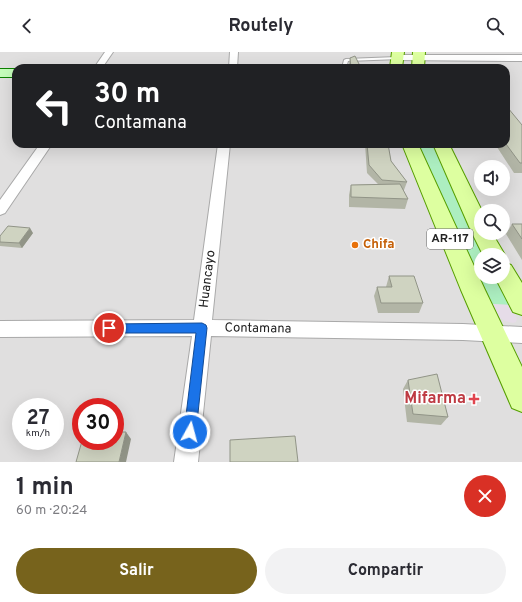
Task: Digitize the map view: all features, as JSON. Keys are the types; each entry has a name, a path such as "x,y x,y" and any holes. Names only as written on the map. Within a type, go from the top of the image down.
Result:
{"main road":[{"name":"AR-117","path":"412,148 492,333 522,398"},
{"name":"AR-117","path":"442,148 474,215"},
{"path":"510,284 522,305"}],"street":[{"path":"101,64 109,52"},
{"path":"233,64 234,52"},
{"path":"397,59 520,60"},
{"path":"0,73 12,73"},
{"path":"0,210 43,148"},
{"name":"Huancayo","path":"186,462 224,148"},
{"name":"Contamana","path":"0,329 202,328 492,333 522,335"}],"lane":[{"path":"345,64 346,60 397,59"}],"shaded area":[{"path":"0,52 522,52 522,462 0,462"},
{"path":"491,304 510,305 517,319 516,322 513,323 505,321 498,316"}],"green space":[{"path":"419,148 434,148 474,232 474,240 478,240 482,248 474,248 474,267"},
{"path":"482,284 500,284 510,305 491,304"}],"building":[{"path":"355,56 359,64 351,64 350,58"},
{"path":"510,110 522,125 522,163 520,163 509,148"},
{"path":"367,148 389,148 391,161 407,182 382,180 369,165"},
{"path":"400,184 408,199 351,197 351,185"},
{"path":"512,224 522,224 522,239"},
{"path":"8,226 30,228 19,243 0,242 0,236"},
{"path":"389,276 414,276 423,303 381,303 377,287 392,287"},
{"path":"437,374 448,417 413,414 408,380"},
{"path":"295,436 298,462 230,462 230,440"},
{"path":"79,450 122,450 119,462 76,462"}],"place":[{"name":"Chifa","path":"355,245"},
{"name":"Mifarma","path":"474,399"}],"route":[{"path":"109,328 202,328 190,432"}]}
